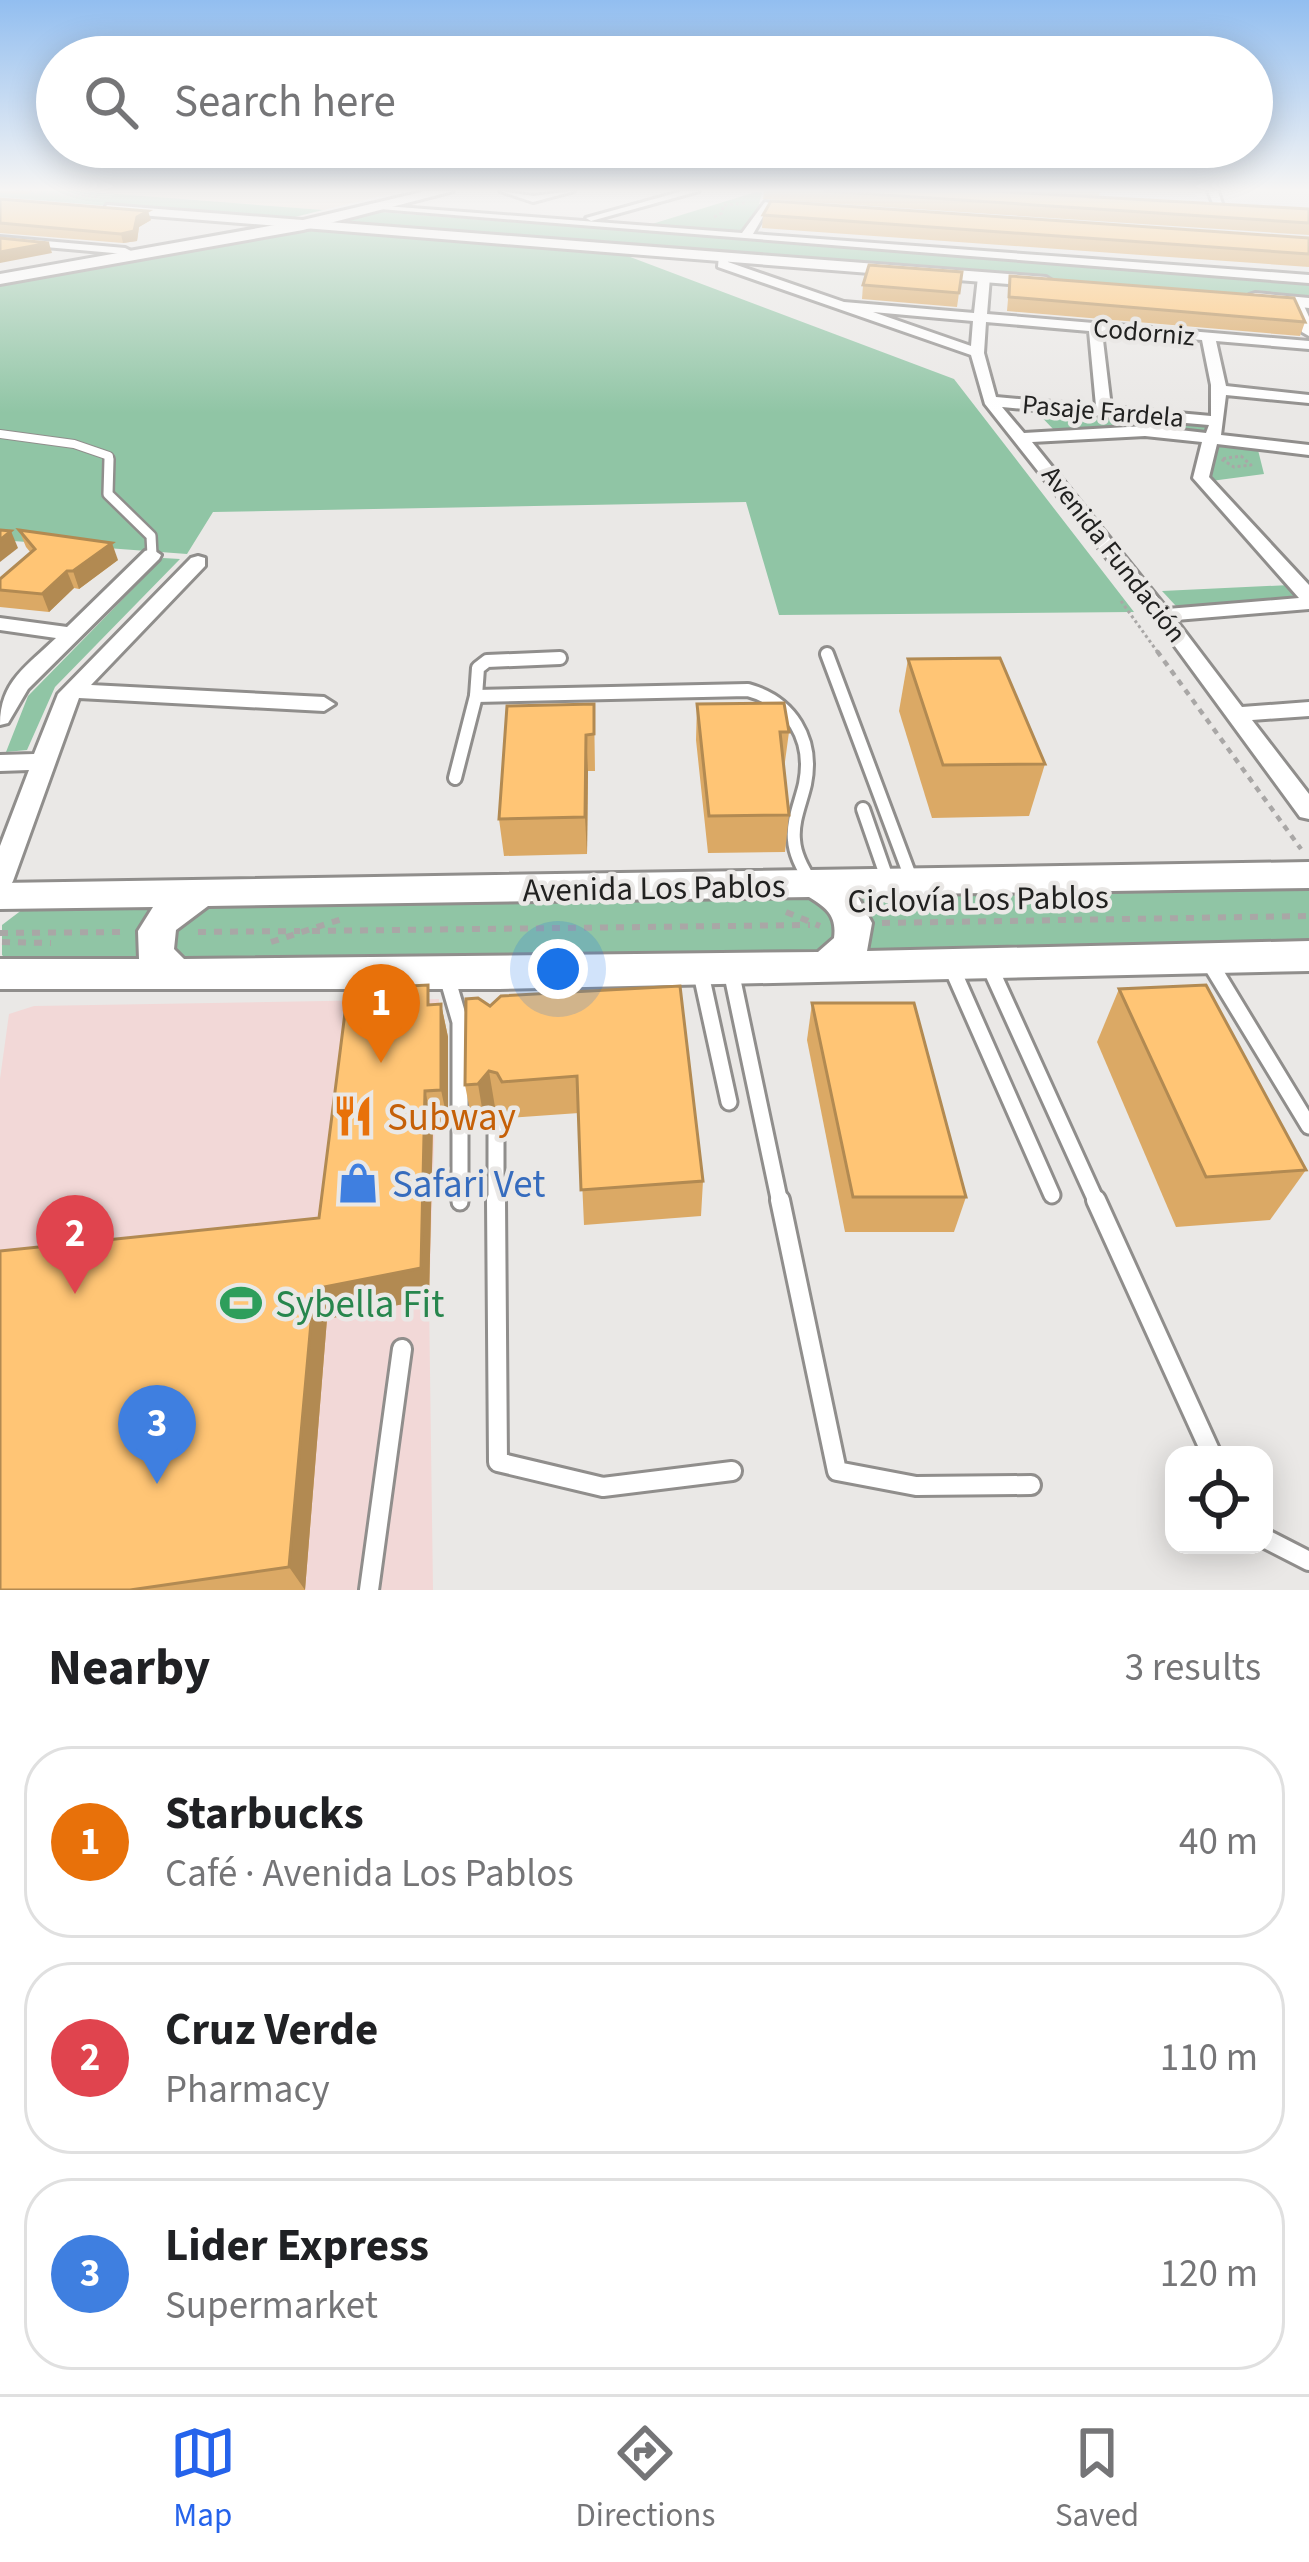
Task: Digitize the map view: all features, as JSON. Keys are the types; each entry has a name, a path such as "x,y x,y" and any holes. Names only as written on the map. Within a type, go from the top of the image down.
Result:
{"main road":[{"path":"0,275 49,265"},
{"path":"0,275 56,265"},
{"name":"Avenida Los Pablos","path":"0,896 1309,875"},
{"path":"812,884 845,904 838,938"},
{"path":"181,974 169,969 155,953 156,932 170,912 208,891"},
{"path":"1,958 181,974 445,973 499,983 715,969 838,938 968,962 1309,956"}],"street":[{"path":"725,265 977,353"},
{"path":"805,293 814,265"},
{"path":"829,265 1073,284"},
{"path":"1127,265 1309,279"},
{"name":"Avenida Fundación","path":"984,278 977,353 990,401 1162,615 1309,812"},
{"path":"1229,296 1303,302 1309,332"},
{"name":"Codorniz","path":"843,306 1309,345"},
{"path":"1095,328 1104,412"},
{"path":"1208,337 1218,383 1213,430 1203,446 1202,478 1309,600"},
{"path":"1218,383 1309,388"},
{"path":"1218,383 1309,399"},
{"name":"Pasaje Fardela","path":"990,401 1104,412 1213,430"},
{"path":"1024,438 1213,430 1309,450"},
{"path":"0,718 19,686 152,555"},
{"path":"0,881 73,691 198,562"},
{"path":"1162,615 1309,600"},
{"path":"0,624 72,634"},
{"path":"73,691 323,704"},
{"path":"1238,714 1309,709"},
{"path":"0,763 22,760 43,768"}],"lane":[{"path":"0,434 86,447 109,456 109,494 151,536 152,555"},
{"path":"827,655 900,882"},
{"path":"455,778 476,696 478,668 487,661 560,658"},
{"path":"476,696 748,690 771,694 784,703 800,731 808,767 793,833 800,866 812,884"},
{"path":"863,809 900,882"},
{"path":"1190,961 1309,1126"},
{"path":"968,962 1052,1195"},
{"path":"968,962 1208,1446"},
{"path":"715,969 729,1102"},
{"path":"715,969 837,1471 916,1486 1031,1485"},
{"path":"445,973 460,1022 460,1202"},
{"path":"496,1119 498,1462 604,1487 732,1471"},
{"path":"369,1590 402,1348"},
{"path":"1273,1543 1309,1561"}],"path":[{"path":"779,910 838,938"},
{"path":"269,943 356,915"},
{"name":"Ciclovía Los Pablos","path":"0,933 307,931 838,938 1309,916"},
{"path":"1,958 60,944"}],"shaded area":[{"path":"439,999 429,1299 433,1590 0,1590 0,1079 9,1014 34,1006"}],"green space":[{"path":"107,265 652,265 954,379 1134,612 779,615 746,502 213,512 187,554 0,540 0,284"},
{"path":"845,265 1076,265 1309,283 1309,301"},
{"path":"1032,407 1211,427 1209,432 1135,425 1054,430"},
{"path":"1210,446 1258,450 1264,474 1211,481"},
{"path":"163,558 180,559 55,687 27,750 6,752 28,696"},
{"path":"1290,585 1299,597 1176,606 1162,591"},
{"path":"1309,890 1309,948 7,960 2,955 2,925 27,906"}],"building":[{"path":"869,265 962,272 959,293 863,285"},
{"path":"1010,276 1294,298 1305,322 1009,297"},
{"path":"19,530 112,543 67,571 42,594 0,590 0,579 35,549"},
{"path":"1000,658 1045,764 943,765 908,659"},
{"path":"784,703 789,732 780,732 789,815 709,816 697,704"},
{"path":"594,704 594,734 586,735 585,817 499,819 507,706"},
{"path":"428,985 428,1005 441,1004 441,1090 425,1091 421,1268 314,1289 289,1567 130,1590 0,1590 0,1251 319,1218 348,989"},
{"path":"1206,985 1306,1170 1206,1177 1119,989"},
{"path":"680,986 703,1181 581,1190 577,1076 502,1082 497,1073 489,1071 478,1084 465,1085 466,999 478,998 490,1006 501,996"},
{"path":"812,1003 914,1003 966,1197 853,1197"}],"place":[{"name":"Starbucks","path":"381,1063"},
{"name":"Subway","path":"353,1116"},
{"name":"Safari Vet","path":"358,1183"},
{"name":"Cruz Verde","path":"75,1294"},
{"name":"Sybella Fit","path":"241,1303"},
{"name":"Lider Express","path":"157,1484"}]}
